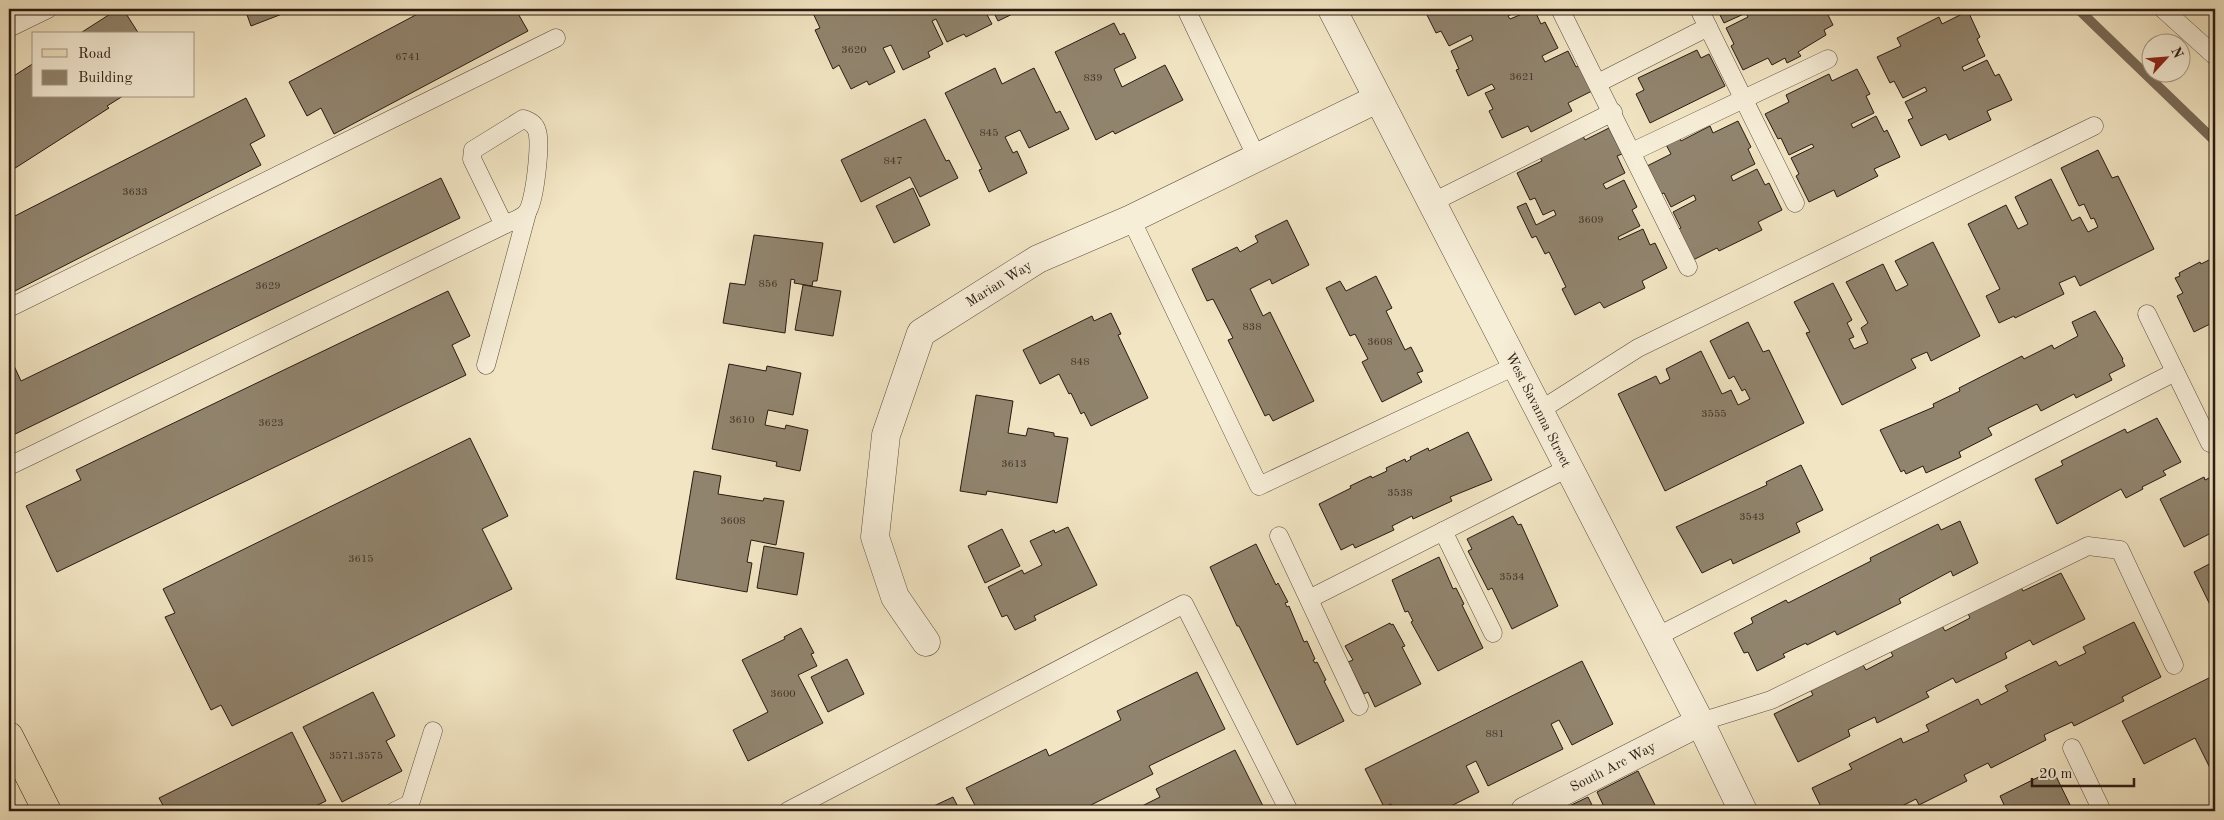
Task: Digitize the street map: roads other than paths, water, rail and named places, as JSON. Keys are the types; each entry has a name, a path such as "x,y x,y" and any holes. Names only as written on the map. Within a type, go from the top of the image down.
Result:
{"main road":[{"path":"9,736 46,811"}],"street":[{"name":"West Savanna Street","path":"1332,9 1700,722 1743,811"},
{"name":"Marian Way","path":"926,642 895,597 874,538 886,436 921,333 1038,259 1132,218 1377,99"},
{"name":"South Arc Way","path":"1526,811 1700,722"}],"lane":[{"path":"9,28 48,9"},
{"path":"1186,9 1257,158"},
{"path":"1560,9 1613,112 1688,267"},
{"path":"1699,9 1795,203"},
{"path":"2163,9 2215,56"},
{"path":"1598,83 1708,28"},
{"path":"9,308 556,38"},
{"path":"1632,152 1828,59"},
{"path":"1431,204 1613,112"},
{"path":"486,365 527,213 531,205 538,163 539,140 537,130 531,122 523,120 473,150 472,159 504,225"},
{"path":"1539,411 1638,348 2094,126"},
{"path":"9,466 527,213"},
{"path":"1132,218 1259,486 1515,366"},
{"path":"2148,314 2210,444"},
{"path":"1656,637 2176,372"},
{"path":"1309,599 1568,468"},
{"path":"1443,531 1493,633"},
{"path":"1279,536 1359,706"},
{"path":"1700,722 1771,700 2088,546 2120,550 2174,665"},
{"path":"788,811 1184,604 1290,811"},
{"path":"405,809 433,731"},
{"path":"2072,748 2102,811"}],"waterway":[{"path":"2078,9 2215,141"}]}
